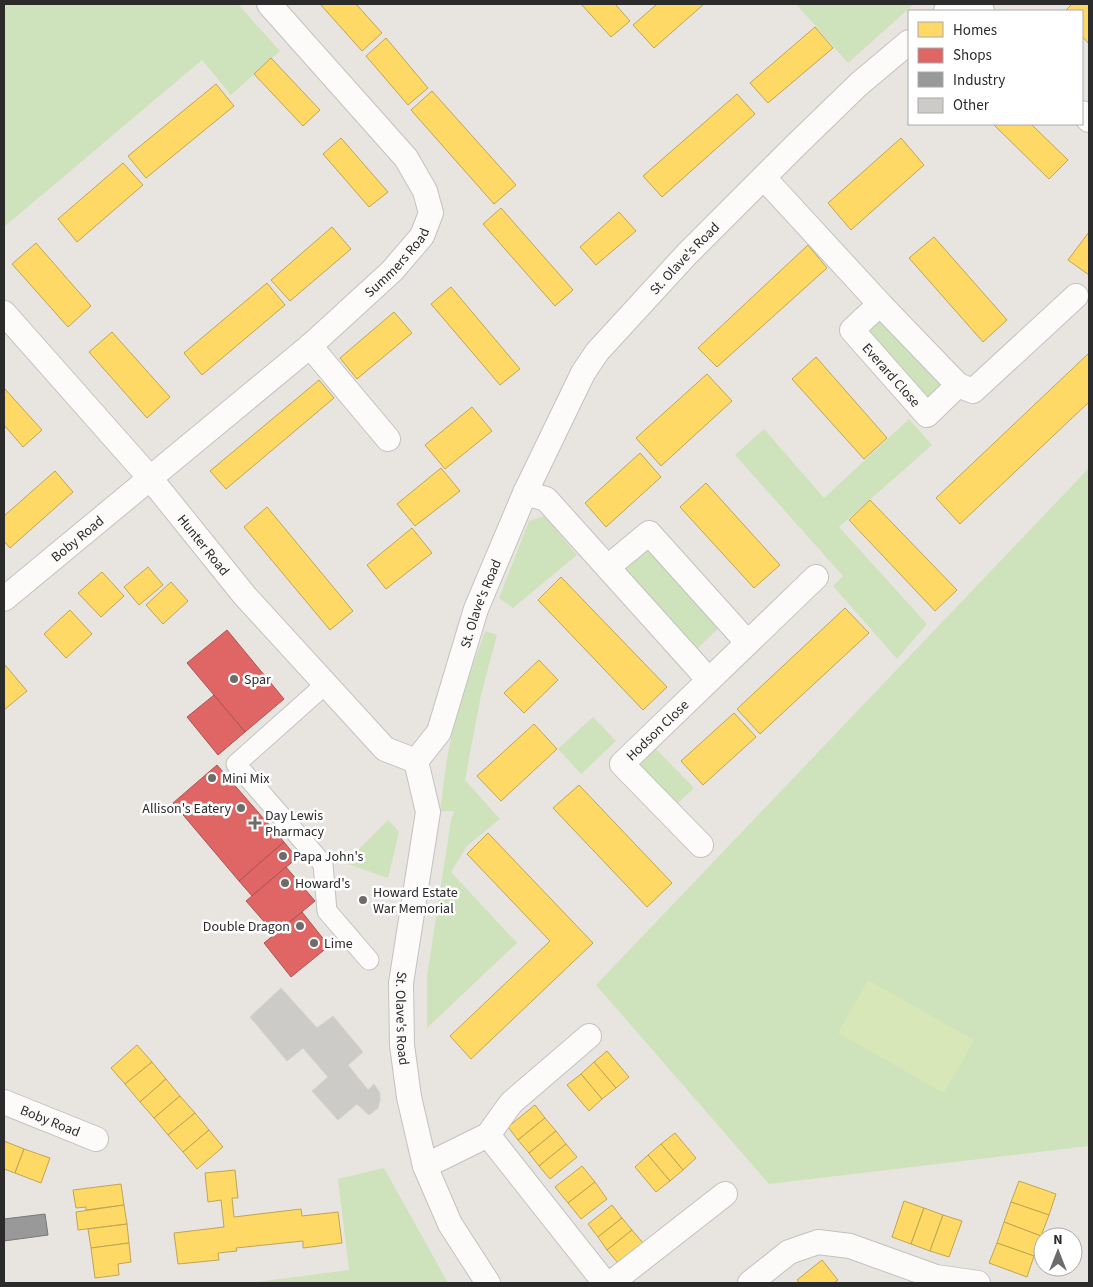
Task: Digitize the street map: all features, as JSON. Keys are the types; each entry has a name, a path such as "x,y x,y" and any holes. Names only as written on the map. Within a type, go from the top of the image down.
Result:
{"street":[{"name":"Summers Road","path":"150,478 310,346 392,271 422,236 431,213 425,190 406,158 269,4"},
{"name":"St. Olave's Road","path":"488,1283 450,1224 425,1166 409,1097 402,1045 401,983 428,812 416,761 439,732 476,609 525,493 583,373 597,352 687,254 859,84 908,43"},
{"path":"764,178 880,304 958,385 973,391 1076,296"},
{"name":"Everard Close","path":"880,304 852,330 927,415 958,385"},
{"name":"Hunter Road","path":"4,313 150,478 245,596 327,683 385,749 416,761"},
{"path":"310,346 388,439"},
{"name":"Boby Road","path":"4,598 150,478"},
{"path":"525,493 546,499 708,679"},
{"path":"608,567 649,533 747,642"},
{"name":"Hodson Close","path":"700,844 622,764 708,679 816,577"},
{"path":"327,683 236,764 323,864 326,910 369,960"},
{"path":"425,1166 488,1135 511,1103 589,1036"},
{"name":"Boby Road","path":"4,1102 96,1139"},
{"path":"488,1135 606,1283"},
{"path":"611,1283 725,1194"},
{"path":"750,1283 789,1252 818,1242 850,1246 936,1277 978,1283"}],"green space":[{"path":"4,4 238,4 280,51 231,95 202,60 4,227"},
{"path":"796,4 914,4 848,63"},
{"path":"883,317 944,384 926,400 865,334"},
{"path":"909,419 932,445 839,527 927,624 897,659 833,586 843,576 735,455 764,429 824,498"},
{"path":"1089,468 1089,1146 769,1184 596,985"},
{"path":"545,516 577,555 513,608 499,598 529,521"},
{"path":"646,543 722,625 696,650 619,568"},
{"path":"485,631 497,635 481,695 465,780 500,819 467,846 451,872 517,943 427,1028 427,976 451,820 454,811 440,811 447,758 456,714"},
{"path":"593,717 616,741 581,774 558,749"},
{"path":"655,748 694,788 676,805 637,766"},
{"path":"388,820 399,832 388,878 345,863"},
{"path":"868,980 974,1040 944,1093 838,1033"},
{"path":"384,1168 448,1283 249,1283 349,1270 338,1179"}],"building: Homes":[{"path":"320,4 356,4 382,33 362,51"},
{"path":"581,4 615,4 630,21 611,37"},
{"path":"657,4 704,4 654,48 633,25"},
{"path":"1072,4 1089,4 1089,44 1083,37 1083,10 1066,10"},
{"path":"815,27 833,48 768,103 750,83"},
{"path":"386,38 428,88 408,105 366,56"},
{"path":"271,58 320,110 303,126 254,74"},
{"path":"216,84 234,106 146,178 128,156"},
{"path":"432,91 516,185 494,204 411,110"},
{"path":"737,94 755,114 662,197 643,176"},
{"path":"994,125 1032,125 1068,160 1049,179"},
{"path":"341,138 388,192 369,207 323,154"},
{"path":"901,138 924,165 851,230 828,203"},
{"path":"123,163 143,185 77,242 58,219"},
{"path":"501,208 573,290 555,306 483,224"},
{"path":"619,212 636,231 596,265 580,247"},
{"path":"332,227 351,249 290,301 271,280"},
{"path":"1089,232 1089,275 1068,260"},
{"path":"934,237 1007,320 983,342 909,258"},
{"path":"36,243 91,306 68,327 12,264"},
{"path":"808,245 827,268 717,367 698,348"},
{"path":"267,283 285,305 202,375 184,353"},
{"path":"451,287 520,369 500,385 431,304"},
{"path":"394,312 412,333 357,379 340,358"},
{"path":"112,332 170,397 147,418 89,352"},
{"path":"1089,353 1089,402 960,524 936,498"},
{"path":"816,357 887,438 864,459 792,379"},
{"path":"707,374 732,401 661,466 636,438"},
{"path":"319,380 334,398 226,489 210,471"},
{"path":"4,388 42,430 23,447 4,425"},
{"path":"472,407 492,431 445,469 425,445"},
{"path":"640,453 661,477 606,527 585,503"},
{"path":"441,468 460,491 415,526 397,504"},
{"path":"55,471 73,492 10,548 4,541 4,516"},
{"path":"706,483 780,565 754,588 680,507"},
{"path":"870,500 957,590 935,611 849,520"},
{"path":"267,507 353,611 330,630 244,527"},
{"path":"412,528 432,553 386,589 367,565"},
{"path":"148,567 163,585 139,605 124,587"},
{"path":"102,572 124,596 101,617 78,593"},
{"path":"561,577 667,687 643,710 538,600"},
{"path":"171,582 188,601 163,624 146,605"},
{"path":"845,608 869,633 760,734 737,709"},
{"path":"70,610 92,634 66,658 44,634"},
{"path":"539,660 558,680 524,713 504,693"},
{"path":"4,666 27,691 4,710"},
{"path":"734,713 756,737 703,785 681,761"},
{"path":"534,724 557,749 501,801 477,776"},
{"path":"579,785 672,883 647,907 553,808"},
{"path":"488,833 593,943 471,1059 450,1036 550,941 467,854"},
{"path":"137,1045 152,1062 125,1084 111,1068"},
{"path":"607,1051 629,1077 616,1088 594,1062"},
{"path":"152,1062 166,1079 140,1102 125,1084"},
{"path":"594,1062 616,1088 602,1099 581,1074"},
{"path":"581,1074 602,1099 589,1111 567,1085"},
{"path":"166,1079 180,1096 154,1118 140,1102"},
{"path":"180,1096 195,1113 168,1135 154,1118"},
{"path":"535,1105 545,1118 518,1140 508,1127"},
{"path":"195,1113 209,1130 183,1152 168,1135"},
{"path":"545,1118 556,1131 529,1153 518,1140"},
{"path":"209,1130 223,1147 197,1169 183,1152"},
{"path":"556,1131 566,1144 539,1166 529,1153"},
{"path":"675,1133 696,1158 683,1170 661,1144"},
{"path":"4,1141 24,1149 15,1173 4,1169"},
{"path":"566,1144 577,1157 550,1179 539,1166"},
{"path":"661,1144 683,1170 670,1181 648,1155"},
{"path":"24,1149 50,1158 41,1183 15,1173"},
{"path":"648,1155 670,1181 656,1192 635,1167"},
{"path":"582,1166 595,1182 568,1203 555,1187"},
{"path":"235,1170 238,1198 232,1198 234,1217 301,1209 302,1216 338,1212 342,1243 303,1248 303,1241 236,1248 237,1251 218,1253 219,1260 178,1264 174,1233 224,1227 221,1200 208,1202 205,1173"},
{"path":"1019,1181 1056,1194 1049,1215 1011,1202"},
{"path":"595,1182 607,1199 581,1219 568,1203"},
{"path":"121,1184 124,1205 86,1210 86,1207 76,1208 73,1190"},
{"path":"904,1201 924,1208 911,1244 892,1237"},
{"path":"1011,1202 1049,1215 1044,1227 1033,1227 1033,1233 1004,1222"},
{"path":"124,1205 127,1224 78,1230 76,1212"},
{"path":"612,1205 622,1218 598,1237 588,1224"},
{"path":"924,1208 943,1215 930,1251 911,1244"},
{"path":"943,1215 962,1221 949,1257 930,1251"},
{"path":"622,1218 632,1230 607,1250 598,1237"},
{"path":"1004,1222 1033,1233 1033,1256 997,1243"},
{"path":"127,1224 129,1243 91,1248 88,1229"},
{"path":"632,1230 643,1243 618,1263 607,1250"},
{"path":"129,1243 131,1262 118,1264 119,1275 95,1278 91,1248"},
{"path":"997,1243 1033,1256 1027,1277 989,1263"},
{"path":"822,1260 838,1280 834,1283 800,1283 797,1280"}],"building: Shops":[{"name":"Spar","path":"227,630 284,699 245,732 187,663"},
{"path":"214,695 245,732 218,755 187,717"},
{"path":"217,765 284,842 239,881 173,803"},
{"path":"284,842 297,858 252,896 239,881"},
{"path":"286,867 315,901 275,934 246,901"},
{"path":"302,912 329,946 291,977 264,943"}],"building: Industry":[{"path":"45,1214 48,1235 4,1241 4,1219"}],"building: Other":[{"path":"281,988 317,1028 333,1016 363,1052 348,1065 368,1090 374,1084 380,1093 378,1108 369,1115 357,1104 338,1120 312,1091 328,1077 303,1048 287,1061 250,1017"}],"place":[{"name":"Spar","path":"234,679"},
{"name":"Mini Mix","path":"212,778"},
{"name":"Allison's Eatery","path":"241,808"},
{"name":"Day Lewis Pharmacy","path":"255,823"},
{"name":"Papa John's","path":"283,856"},
{"name":"Howard's","path":"285,883"},
{"name":"Howard Estate War Memorial","path":"363,900"},
{"name":"Double Dragon","path":"300,926"},
{"name":"Lime","path":"314,943"}]}
